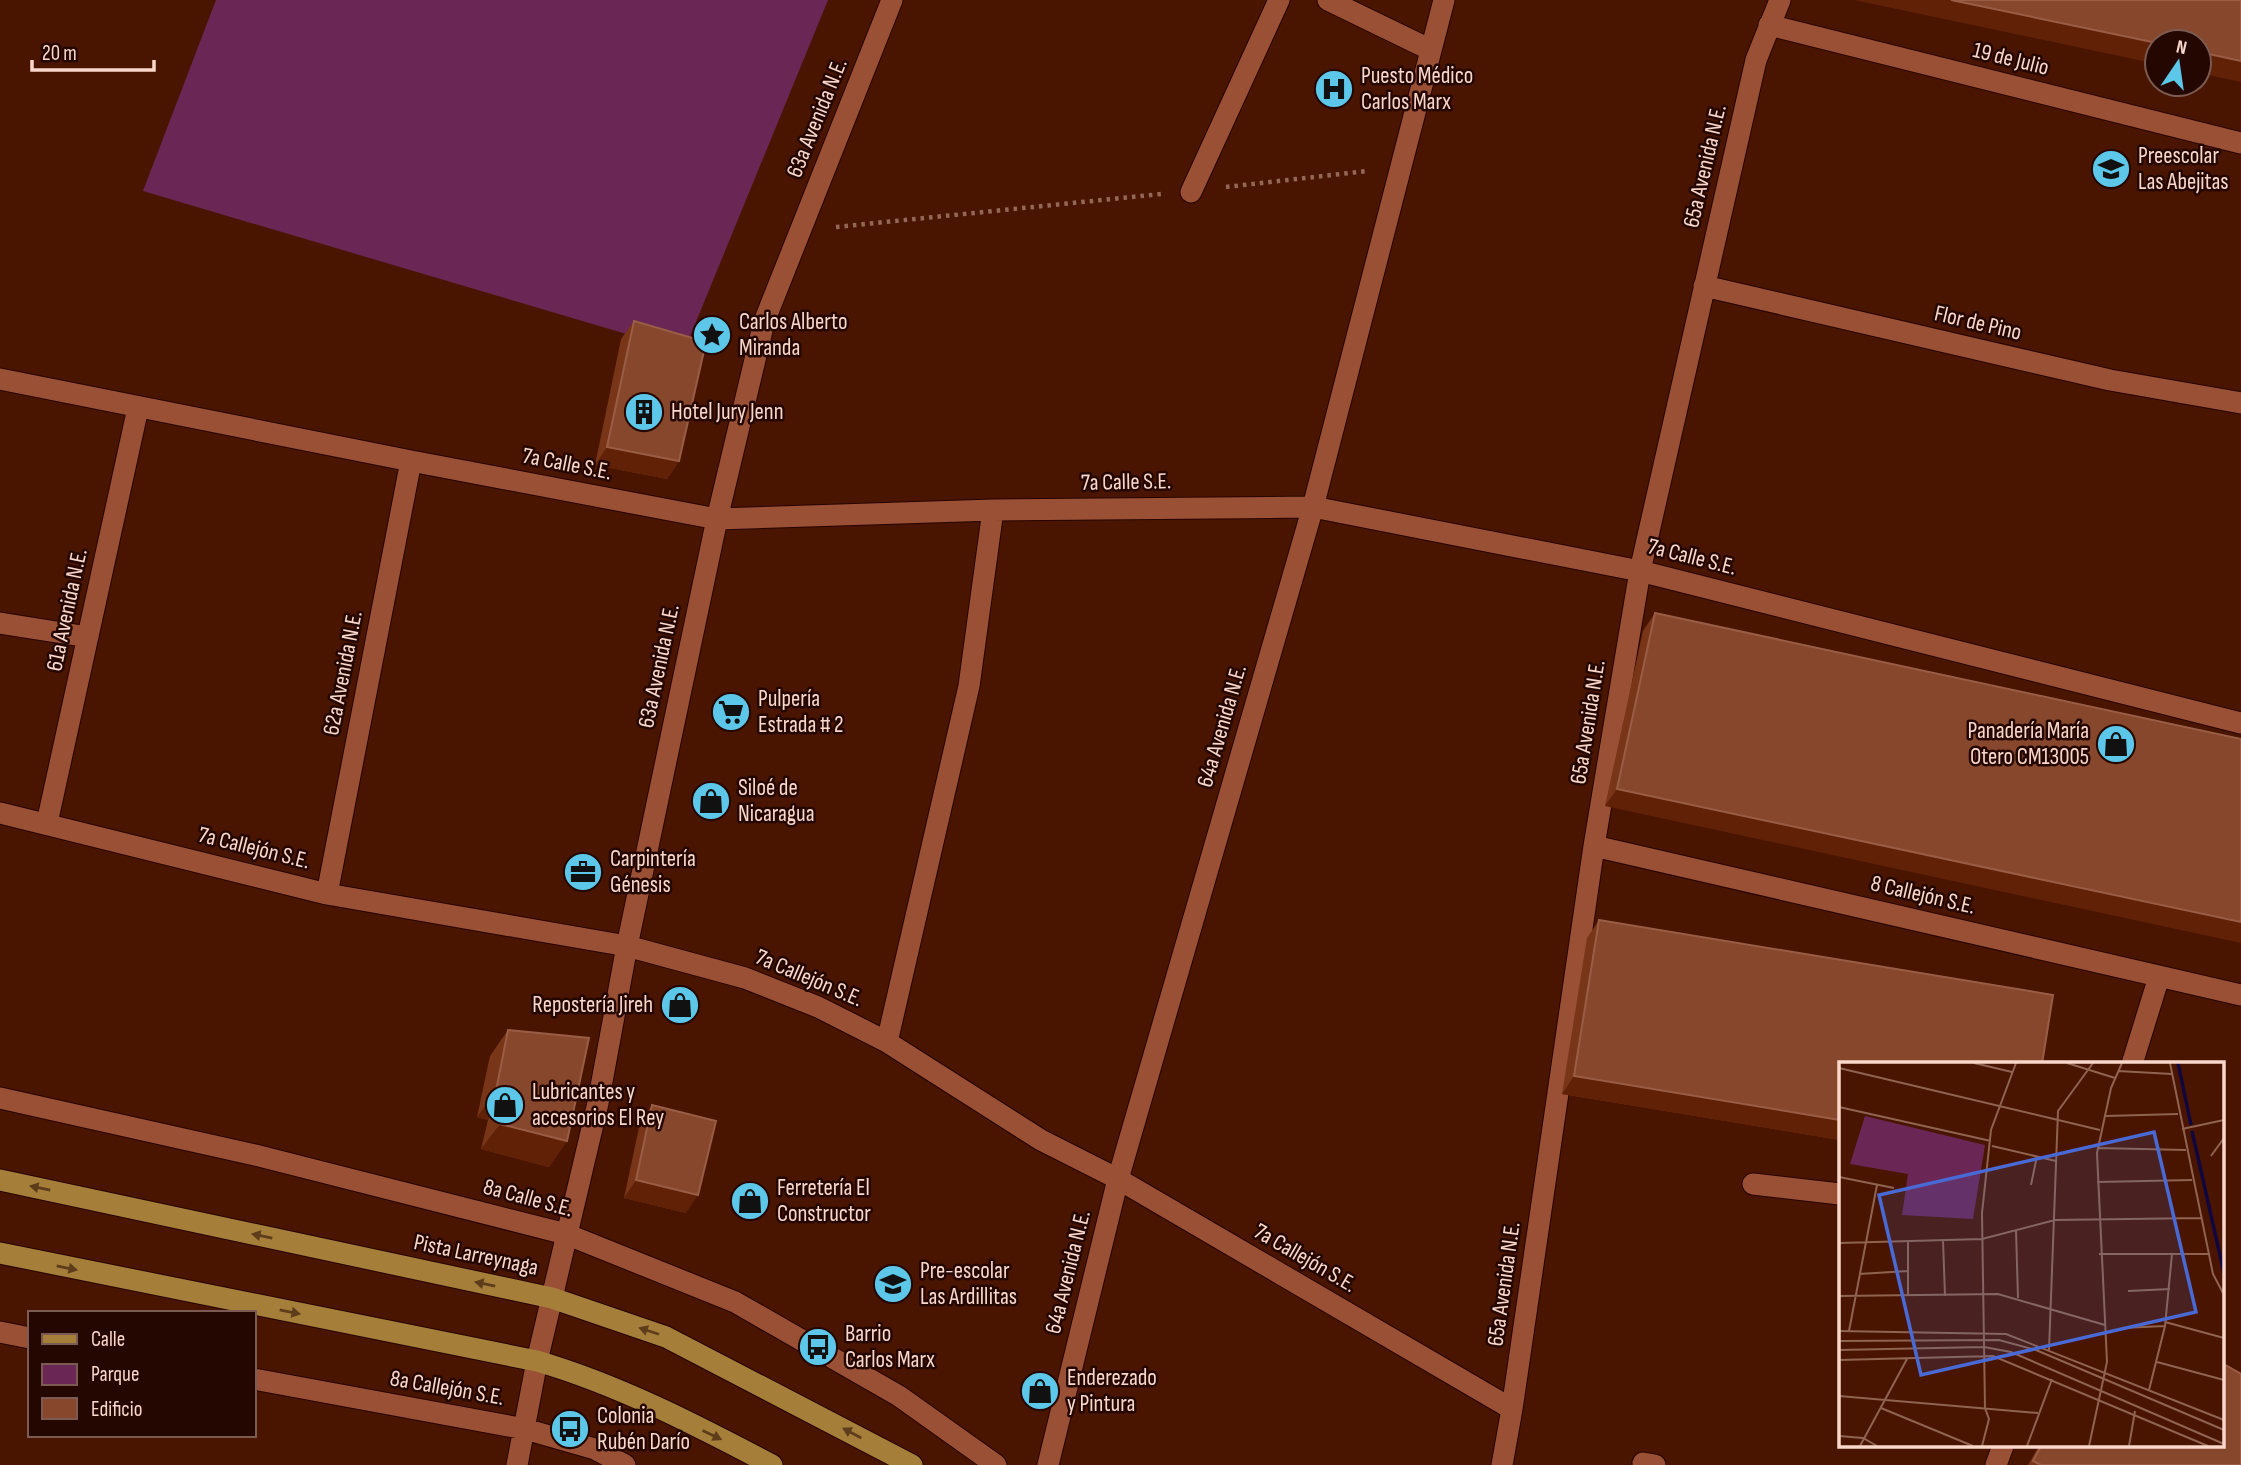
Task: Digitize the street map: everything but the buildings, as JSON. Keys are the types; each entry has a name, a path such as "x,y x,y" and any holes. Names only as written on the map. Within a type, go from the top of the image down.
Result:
{"main road":[{"name":"Pista Larreynaga","path":"0,1180 552,1298 666,1336 912,1465"},
{"path":"0,1253 537,1361 619,1389 772,1465"}],"street":[{"name":"63a Avenida N.E.","path":"537,1361 598,1103 627,946 716,519 764,322 892,0"},
{"path":"1191,192 1279,0"},
{"path":"1328,0 1431,50"},
{"name":"64a Avenida N.E.","path":"1048,1465 1118,1179 1313,507 1444,0"},
{"name":"65a Avenida N.E.","path":"1502,1465 1594,846 1640,571 1756,60 1780,0"},
{"name":"19 de Julio","path":"1769,25 2241,143"},
{"name":"Flor de Pino","path":"1704,286 2110,380 2241,403"},
{"name":"7a Calle S.E.","path":"0,379 716,519 993,510 1313,507 1640,571 2241,723"},
{"name":"61a Avenida N.E.","path":"47,823 138,408"},
{"name":"62a Avenida N.E.","path":"327,894 411,461"},
{"path":"887,1042 969,686 993,510"},
{"path":"0,623 88,637"},
{"name":"7a Callejón S.E.","path":"0,813 327,894 627,946 745,978 818,1007 887,1042 1041,1140 1118,1179 1512,1409"},
{"name":"8 Callejón S.E.","path":"1594,846 2241,995"},
{"path":"2133,1062 2159,977"},
{"name":"8a Calle S.E.","path":"0,1098 256,1155 566,1234 735,1302 899,1396 996,1465"},
{"path":"1754,1184 1839,1194"},
{"path":"0,1332 28,1338"},
{"path":"517,1465 537,1361"},
{"name":"8a Callejón S.E.","path":"256,1379 526,1429 595,1449 625,1465"},
{"path":"1996,1465 2002,1448"}],"path":[{"path":"800,230 1191,192 1401,167"}],"green space":[{"path":"216,0 828,0 684,351 143,191"}],"place":[{"name":"Puesto Médico Carlos Marx","path":"1334,89"},
{"name":"Preescolar Las Abejitas","path":"2111,169"},
{"name":"Carlos Alberto Miranda","path":"712,335"},
{"name":"Hotel Jury Jenn","path":"644,412"},
{"name":"Pulpería Estrada # 2","path":"731,712"},
{"name":"Panadería María Otero CM13005","path":"2116,744"},
{"name":"Siloé de Nicaragua","path":"711,801"},
{"name":"Carpintería Génesis","path":"583,872"},
{"name":"Repostería Jireh","path":"680,1005"},
{"name":"Lubricantes y accesorios El Rey","path":"505,1105"},
{"name":"Ferretería El Constructor","path":"750,1201"},
{"name":"Pre-escolar Las Ardillitas","path":"893,1284"},
{"name":"Barrio Carlos Marx","path":"818,1347"},
{"name":"Enderezado y Pintura","path":"1040,1391"},
{"name":"Colonia Rubén Darío","path":"570,1429"}]}
